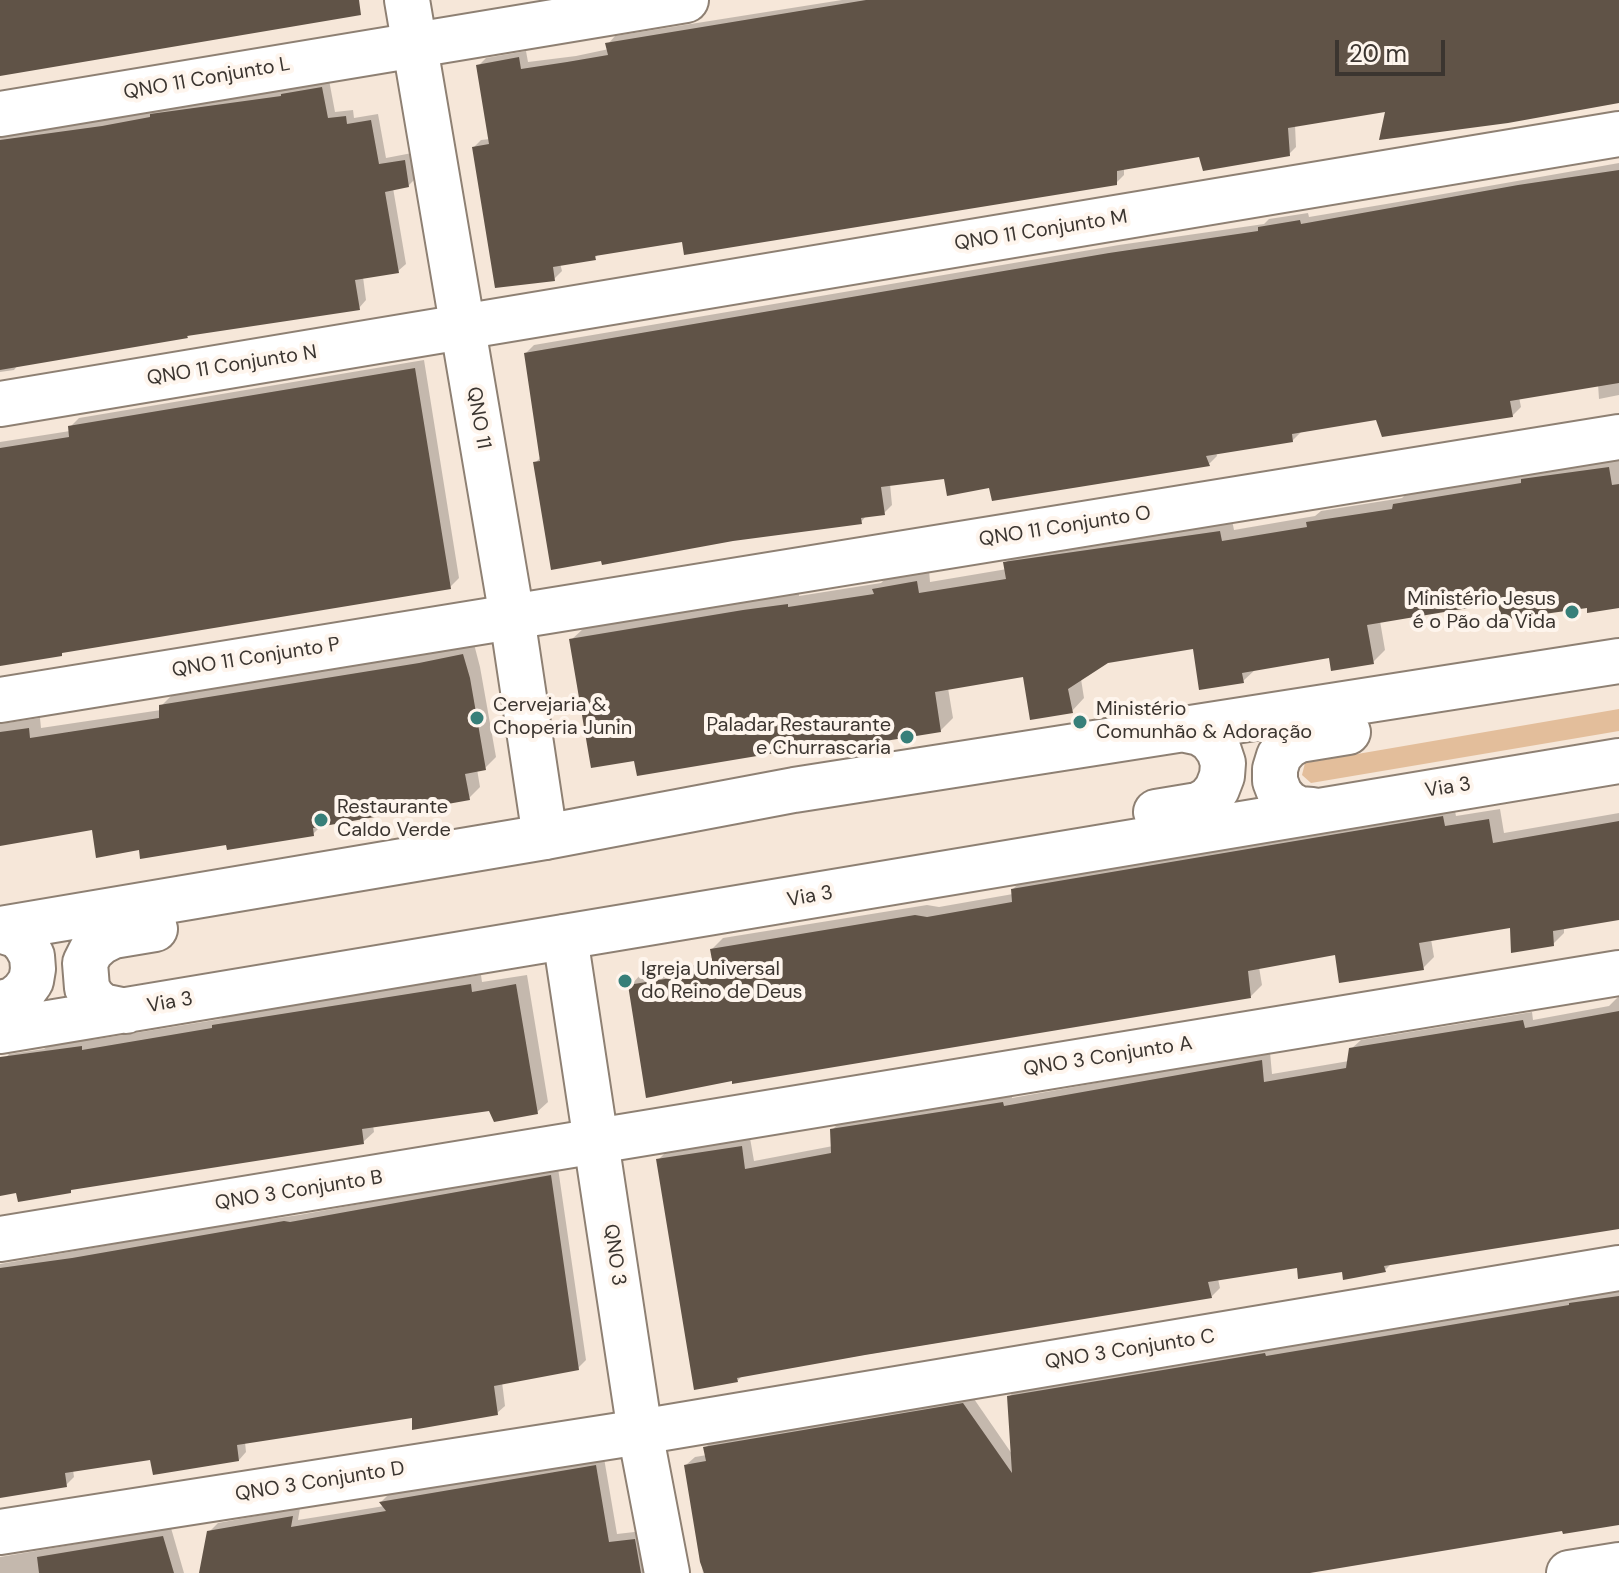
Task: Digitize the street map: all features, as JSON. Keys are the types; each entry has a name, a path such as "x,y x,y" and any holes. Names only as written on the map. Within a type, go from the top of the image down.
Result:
{"street":[{"name":"QNO 11","path":"407,0 512,617 545,837"},
{"name":"QNO 11 Conjunto L","path":"0,114 686,0"},
{"name":"QNO 11 Conjunto M","path":"463,327 1619,134"},
{"name":"QNO 11 Conjunto N","path":"0,404 463,327"},
{"name":"QNO 11 Conjunto O","path":"512,617 1619,437"},
{"name":"QNO 11 Conjunto P","path":"0,700 512,617"},
{"path":"0,930 545,837 794,790 1619,661"},
{"path":"1312,810 1299,809 1288,803 1275,781 1279,756 1299,740 1513,705 1619,672"},
{"path":"789,901 946,849 1198,805 1209,799 1217,789 1223,763 1211,740 1200,733 1186,730"},
{"name":"Via 3","path":"0,1031 1619,761"},
{"path":"126,1011 102,1006 87,988 85,963 91,951 113,936 342,898 442,855"},
{"path":"0,930 18,936 26,945 32,956 33,969 31,981 23,992 13,1000 0,1003"},
{"name":"QNO 3","path":"565,937 640,1432 667,1573"},
{"name":"QNO 3 Conjunto A","path":"598,1142 1619,973"},
{"name":"QNO 3 Conjunto B","path":"0,1239 598,1142"},
{"name":"QNO 3 Conjunto C","path":"640,1432 1619,1268"},
{"name":"QNO 3 Conjunto D","path":"0,1532 640,1432"},
{"path":"1569,1573 1619,1565"}],"shaded area":[{"path":"1619,709 1619,731 1311,783 1302,775 1305,763"}],"building":[{"path":"0,0 359,0 361,15 0,76"},
{"path":"866,0 1619,0 1619,103 1508,123 1379,140 1385,112 1288,128 1290,156 1203,171 1199,157 1117,171 1117,185 684,255 682,242 595,256 596,260 553,267 555,281 495,288 472,147 489,144 476,65 519,57 521,69 567,62 608,55 605,43"},
{"path":"322,87 328,118 346,116 347,124 371,120 379,164 405,160 409,187 385,192 399,273 355,280 360,310 187,336 0,370 0,140 102,126 150,117 150,114 281,96"},
{"path":"1619,170 1619,383 1510,401 1513,417 1382,437 1376,420 1292,434 1293,442 1206,456 1210,466 992,501 989,488 947,496 944,479 881,487 885,515 861,518 862,524 733,541 602,565 601,561 551,570 533,462 540,461 524,353 1109,253 1258,231 1258,227 1300,220 1301,224"},
{"path":"415,368 451,589 0,666 0,448 69,437 68,426"},
{"path":"1609,467 1612,485 1619,484 1619,608 1587,613 1587,608 1501,620 1498,603 1367,625 1374,664 1331,671 1329,658 1242,673 1244,683 1199,690 1193,649 1108,663 1068,689 1073,713 1030,720 1023,677 935,692 941,732 854,746 853,740 637,776 634,761 591,768 569,639 743,610 788,604 788,607 874,594 872,589 917,581 919,593 1006,579 1003,562 1220,531 1222,541 1307,527 1306,522 1392,509 1393,504 1521,483 1521,479"},
{"path":"463,654 486,770 465,774 470,800 313,828 314,836 227,850 226,845 140,859 139,850 96,858 92,830 0,846 0,732 29,728 30,738 159,718 159,705"},
{"path":"1443,816 1445,826 1489,819 1493,843 1619,821 1619,920 1553,931 1554,946 1511,953 1510,928 1419,943 1424,970 1339,983 1335,955 1248,971 1251,998 732,1084 732,1081 646,1098 628,985 714,971 710,949 1012,902 1011,889"},
{"path":"471,984 472,992 516,984 538,1114 494,1122 489,1111 362,1129 364,1144 71,1190 71,1193 18,1202 16,1193 0,1196 0,1057 82,1046 82,1050 212,1028 212,1025"},
{"path":"1619,1011 1619,1229 1384,1266 1386,1272 1343,1280 1342,1272 1298,1279 1297,1268 1208,1282 1212,1298 865,1355 737,1378 738,1382 694,1390 656,1159 742,1146 745,1169 831,1153 830,1129 1003,1102 1004,1106 1262,1060 1264,1082 1346,1068 1349,1048 1523,1020 1525,1028"},
{"path":"551,1175 579,1370 494,1386 498,1415 412,1430 412,1418 237,1445 239,1461 153,1475 150,1460 65,1473 67,1487 0,1498 0,1268 290,1222"},
{"path":"1619,1296 1619,1525 1563,1534 1562,1531 1310,1573 704,1573 700,1562 684,1465 706,1461 703,1447 963,1403 1012,1473 1007,1396"},
{"path":"596,1465 609,1542 635,1539 641,1573 199,1573 207,1531 293,1516 291,1527 386,1511 379,1502"},
{"path":"163,1536 174,1573 39,1573 37,1557"}],"place":[{"name":"Ministério Jesus é o Pão da Vida","path":"1572,612"},
{"name":"Cervejaria & Choperia Junin","path":"477,718"},
{"name":"Ministério Comunhão & Adoração","path":"1080,722"},
{"name":"Paladar Restaurante e Churrascaria","path":"907,737"},
{"name":"Restaurante Caldo Verde","path":"321,820"},
{"name":"Igreja Universal do Reino de Deus","path":"625,981"}]}
